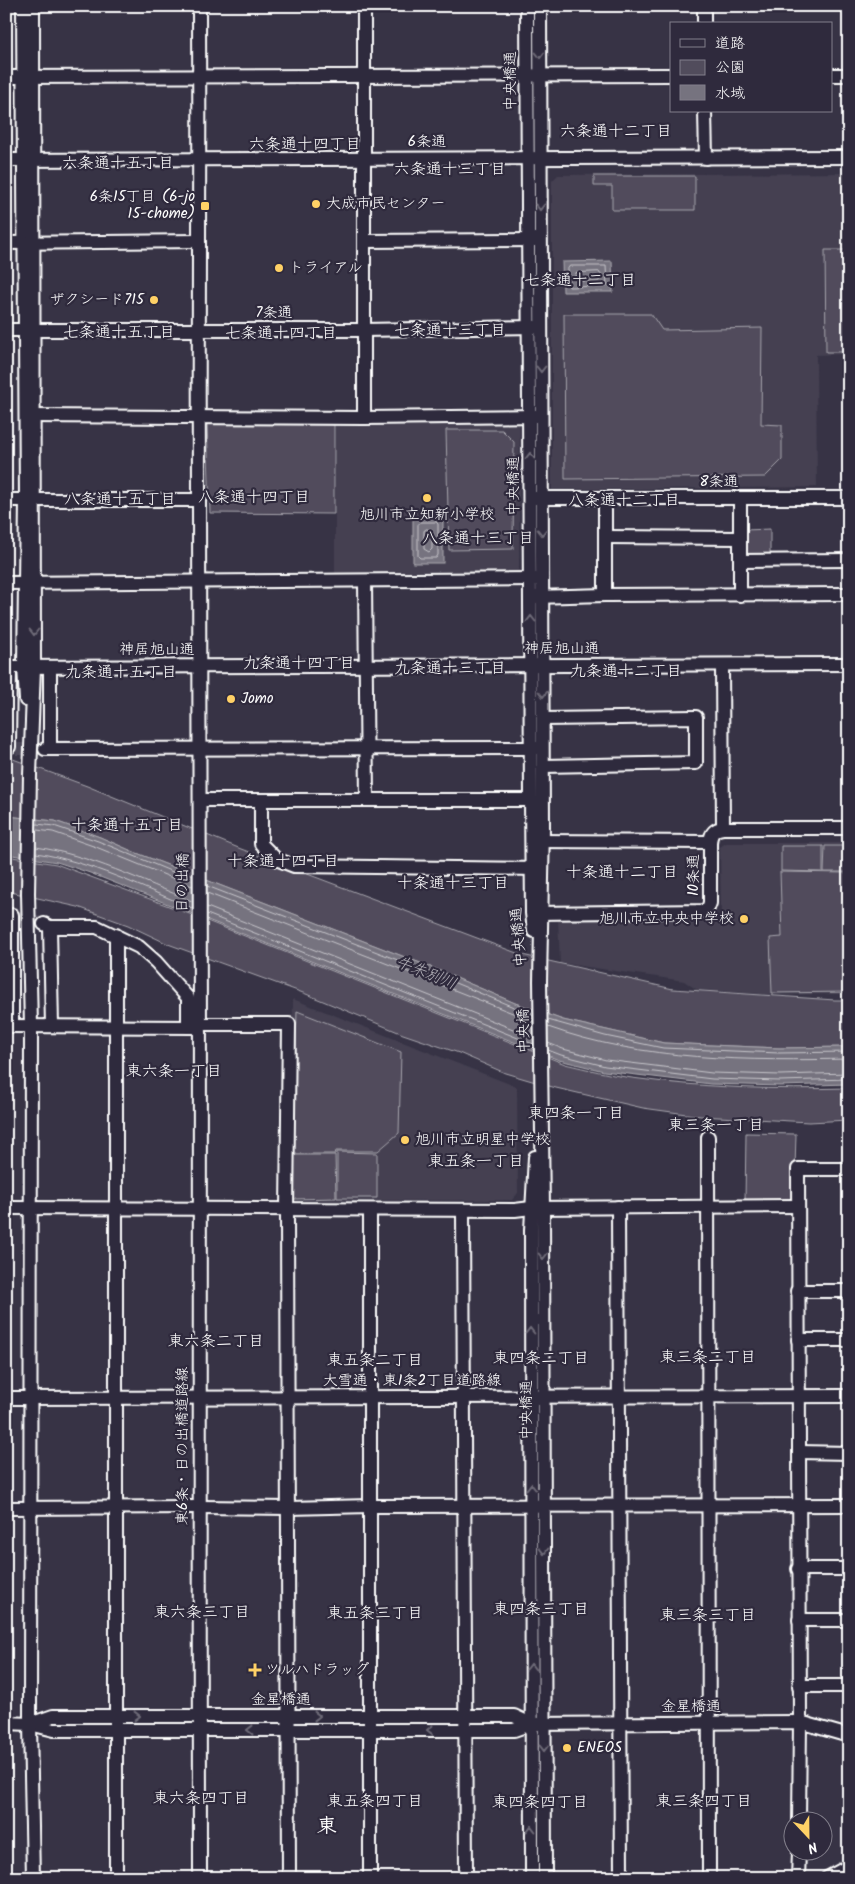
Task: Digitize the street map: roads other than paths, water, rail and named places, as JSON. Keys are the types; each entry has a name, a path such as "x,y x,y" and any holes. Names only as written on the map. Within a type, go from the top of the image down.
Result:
{"street":[{"path":"23,6 28,77"},
{"path":"32,6 28,77 30,500 28,894 31,1026 30,1724 32,1878"},
{"path":"199,6 200,806 261,800 531,800"},
{"path":"364,6 364,418"},
{"name":"中央橋通","path":"527,6 534,76"},
{"name":"中央橋通","path":"540,6 534,76 537,748 543,766 538,841 537,913 540,981"},
{"path":"704,6 704,22"},
{"path":"6,77 670,75"},
{"path":"832,75 849,75"},
{"path":"705,112 706,158"},
{"name":"6条通","path":"6,160 849,157"},
{"path":"364,241 534,240"},
{"path":"6,242 200,241"},
{"name":"7条通","path":"6,330 364,330 535,327"},
{"path":"29,416 364,418 535,416"},
{"name":"8条通","path":"536,498 849,498"},
{"path":"605,498 605,595"},
{"path":"740,498 740,595"},
{"path":"6,500 199,500"},
{"path":"606,537 739,538"},
{"path":"740,561 849,560"},
{"path":"6,583 365,582 536,579"},
{"path":"365,582 367,800"},
{"path":"536,597 849,594"},
{"name":"神居旭山通","path":"8,667 849,664"},
{"path":"722,665 722,828 849,828"},
{"name":"中央橋通","path":"537,666 543,719 537,748 531,800 538,841"},
{"path":"8,667 10,748"},
{"path":"50,667 47,749 537,748"},
{"path":"543,719 696,717 696,763 543,766"},
{"path":"261,800 261,844 276,859 294,866 538,869"},
{"name":"日の出橋","path":"199,954 200,806"},
{"name":"10条通","path":"537,913 700,912 706,910 710,901 710,842 713,832 722,828"},
{"path":"538,841 710,842"},
{"path":"11,915 9,1026 289,1024 287,1210 289,1878"},
{"path":"52,1026 47,926 97,927 139,947 156,962 188,998 195,1026"},
{"path":"116,935 116,1878"},
{"name":"東6条・日の出橋道路線","path":"199,954 195,1026 199,1209 200,1878"},
{"name":"中央橋","path":"540,981 541,1080"},
{"name":"中央橋通","path":"532,1878 530,1397 541,1080"},
{"path":"708,1137 709,1878"},
{"path":"799,1812 798,1169 849,1169"},
{"path":"6,1208 515,1210 537,1208 797,1206"},
{"path":"618,1207 621,1878"},
{"name":"中央橋通","path":"537,1208 544,1397 545,1878"},
{"path":"370,1210 370,1878"},
{"path":"463,1210 466,1878"},
{"path":"798,1291 849,1291"},
{"path":"798,1340 849,1340"},
{"name":"大雪通・東1条2丁目道路線","path":"6,1398 849,1396"},
{"path":"799,1452 849,1453"},
{"path":"6,1508 849,1505"},
{"path":"798,1569 849,1569"},
{"path":"799,1620 849,1620"},
{"path":"799,1686 849,1686"},
{"name":"金星橋通","path":"30,1724 53,1716 514,1716 531,1724"},
{"name":"金星橋通","path":"6,1723 30,1724 54,1730 514,1730 531,1724 800,1722 849,1736"},
{"path":"798,1878 799,1862"},
{"path":"827,1878 849,1866"}],"water":[{"path":"612,261 613,292 563,292 562,262"},
{"path":"413,517 443,517 443,563 413,563"},
{"name":"牛朱別川","path":"6,816 55,821 100,837 134,852 428,966 515,1003 563,1020 664,1043 779,1048 849,1047 849,1084 780,1086 711,1084 604,1071 559,1060 90,873 57,862 6,854"}],"tunnel":[{"path":"16,749 45,749"},
{"path":"15,916 44,924"}],"place":[{"name":"大成市民センター","path":"316,204"},
{"name":"6条15丁目 (6-jo 15-chome)","path":"205,206"},
{"name":"トライアル","path":"279,268"},
{"name":"ザクシード715","path":"154,300"},
{"name":"旭川市立知新小学校","path":"427,498"},
{"name":"Jomo","path":"231,699"},
{"name":"旭川市立中央中学校","path":"744,919"},
{"name":"旭川市立明星中学校","path":"405,1140"},
{"name":"ツルハドラッグ","path":"255,1670"},
{"name":"ENEOS","path":"567,1748"}],"district":[{"name":"六条通十二丁目","path":"616,131"},
{"name":"六条通十四丁目","path":"305,144"},
{"name":"六条通十五丁目","path":"118,163"},
{"name":"六条通十三丁目","path":"450,169"},
{"name":"七条通十二丁目","path":"580,280"},
{"name":"七条通十三丁目","path":"450,330"},
{"name":"七条通十五丁目","path":"119,332"},
{"name":"七条通十四丁目","path":"281,333"},
{"name":"八条通十四丁目","path":"254,497"},
{"name":"八条通十五丁目","path":"120,499"},
{"name":"八条通十二丁目","path":"624,500"},
{"name":"八条通十三丁目","path":"478,538"},
{"name":"九条通十四丁目","path":"299,663"},
{"name":"九条通十三丁目","path":"450,668"},
{"name":"九条通十二丁目","path":"626,671"},
{"name":"九条通十五丁目","path":"121,672"},
{"name":"十条通十五丁目","path":"127,825"},
{"name":"十条通十四丁目","path":"283,861"},
{"name":"十条通十二丁目","path":"622,872"},
{"name":"十条通十三丁目","path":"453,883"},
{"name":"東六条一丁目","path":"174,1071"},
{"name":"東四条一丁目","path":"576,1113"},
{"name":"東三条一丁目","path":"716,1125"},
{"name":"東五条一丁目","path":"476,1161"},
{"name":"東六条二丁目","path":"216,1341"},
{"name":"東三条二丁目","path":"708,1357"},
{"name":"東四条二丁目","path":"541,1358"},
{"name":"東五条二丁目","path":"375,1360"},
{"name":"東四条三丁目","path":"541,1609"},
{"name":"東六条三丁目","path":"202,1612"},
{"name":"東五条三丁目","path":"375,1613"},
{"name":"東三条三丁目","path":"708,1615"},
{"name":"東六条四丁目","path":"201,1798"},
{"name":"東五条四丁目","path":"375,1801"},
{"name":"東三条四丁目","path":"704,1801"},
{"name":"東四条四丁目","path":"540,1802"},
{"name":"東","path":"327,1827"}]}
